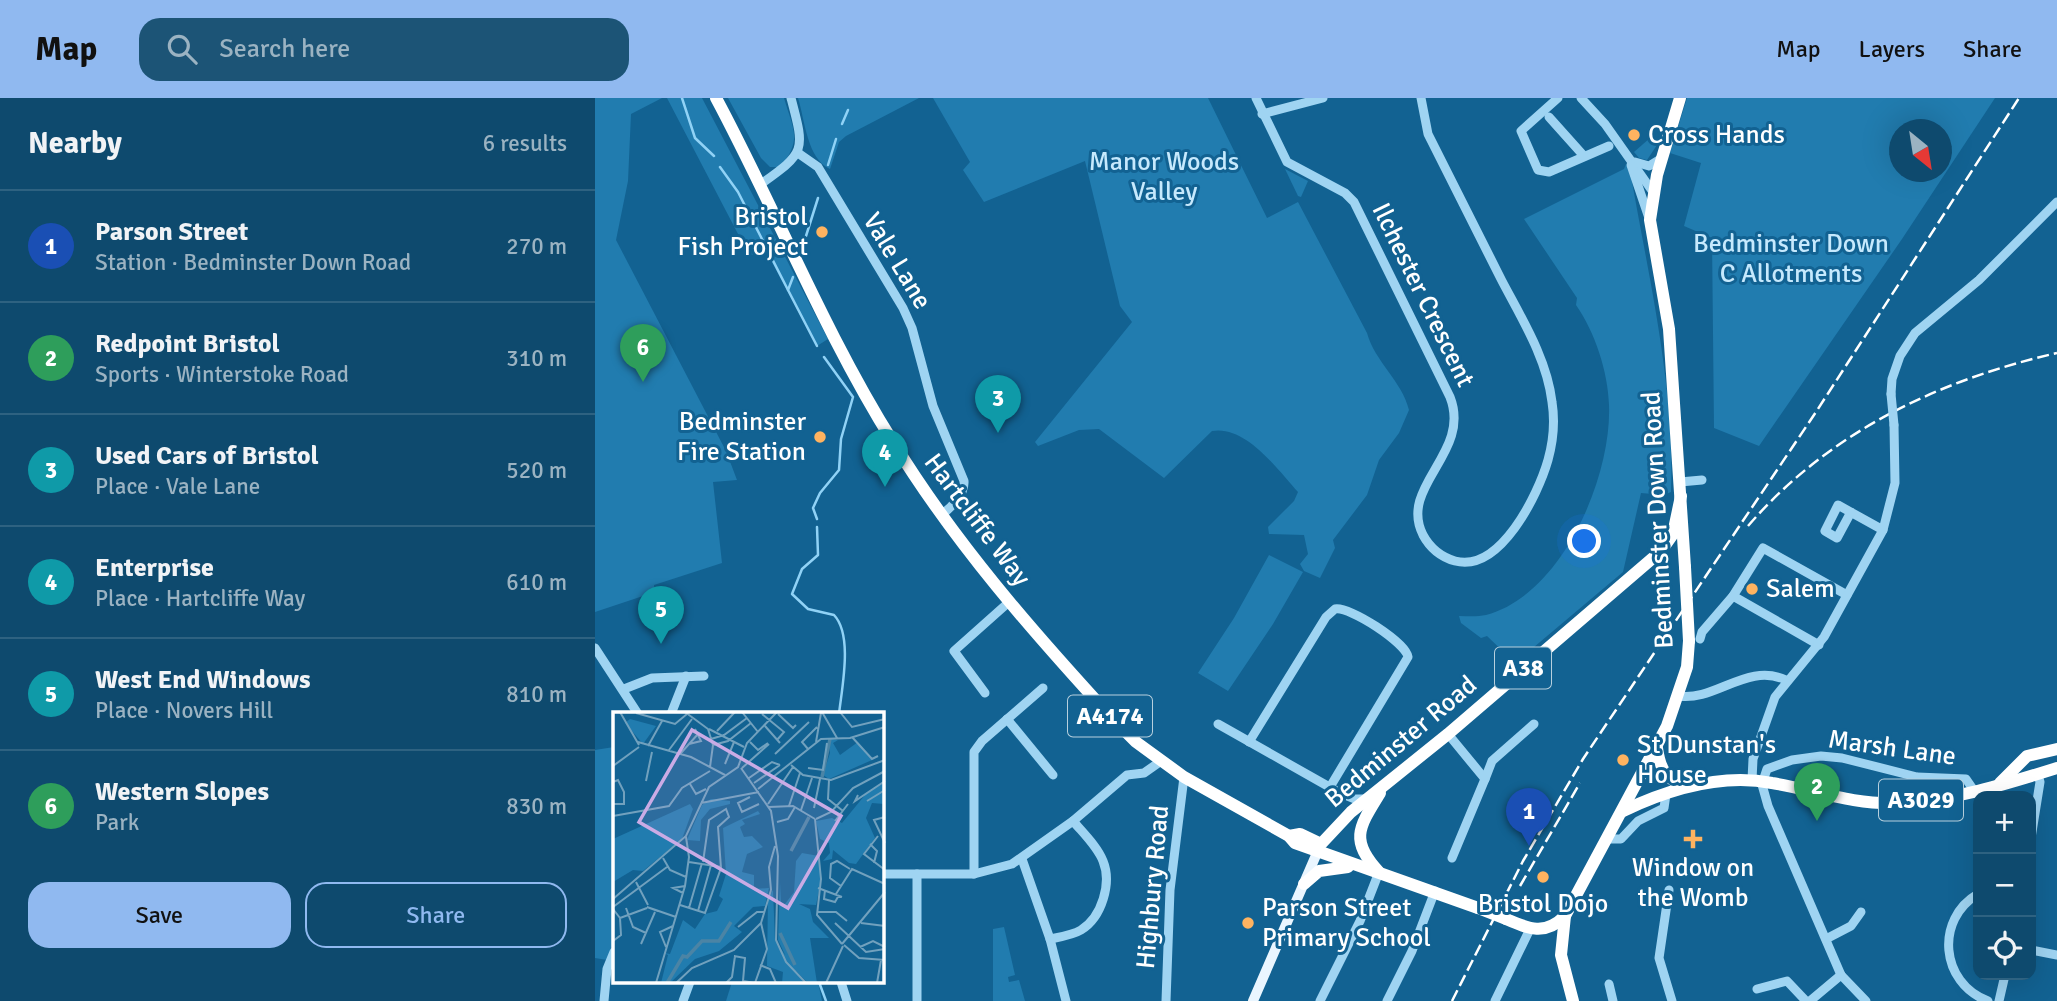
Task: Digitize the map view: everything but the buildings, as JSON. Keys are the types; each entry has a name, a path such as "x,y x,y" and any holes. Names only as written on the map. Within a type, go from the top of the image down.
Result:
{"highway":[{"name":"Hartcliffe Way","path":"716,98 761,184 837,343 892,440 941,515 1009,602 1074,677 1149,751"},
{"name":"A38","path":"1650,220 1653,192 1680,98"},
{"name":"Bedminster Down Road","path":"1565,916 1657,748 1678,696 1695,640 1685,567 1669,329 1650,220"},
{"name":"Bedminster Road","path":"1319,848 1351,812 1448,734 1661,551 1673,534 1681,496"},
{"path":"1661,551 1672,548 1677,550 1685,567"},
{"path":"1657,748 1661,768 1669,779 1693,786"},
{"name":"A3029","path":"2032,772 2027,756 2057,749"},
{"name":"A4174","path":"1149,751 1184,777 1289,836 1300,834 1319,848"},
{"path":"2032,772 2043,763 2037,755"},
{"name":"A3029","path":"1978,791 2032,772 2057,768"},
{"name":"A3029","path":"1623,811 1666,794 1721,780 1759,781 1865,802 1896,803 1973,792"},
{"name":"A38","path":"1360,829 1385,784"},
{"path":"1351,812 1360,829 1361,848 1379,872"},
{"path":"1319,848 1359,867 1379,872"},
{"path":"1304,884 1313,874 1325,869 1359,867"},
{"name":"A38","path":"1379,872 1506,919 1554,942 1561,955 1573,1001"},
{"name":"A38","path":"1561,955 1565,916"},
{"path":"1532,932 1553,926 1565,916"}],"main road":[{"name":"Bedminster Road","path":"1253,1001 1319,848"}],"street":[{"path":"761,184 789,165 798,153 800,133 791,98"},
{"path":"1256,98 1262,114 1323,98"},
{"name":"Ilchester Crescent","path":"1262,114 1287,162 1345,194 1354,202 1450,397 1456,420 1454,436 1423,493 1417,514 1425,538 1436,552 1450,559 1469,562 1488,556 1500,547 1533,495 1548,460 1553,406 1541,358 1428,134 1420,98"},
{"path":"1558,98 1523,127 1523,141 1541,172 1549,172 1609,146"},
{"path":"1581,98 1653,192"},
{"path":"1549,117 1583,155"},
{"name":"Vale Lane","path":"798,153 818,167 904,308 912,328 933,406 965,487 953,507 941,515"},
{"path":"1628,157 1642,166 1649,166 1662,158"},
{"path":"1628,157 1650,220"},
{"path":"1866,1001 1842,975 1767,806 1753,759 1768,713 1786,680 1819,645 1882,530 1895,483 1891,394 1892,379 1900,356 1915,333 1979,280 2057,202"},
{"path":"1680,482 1702,480"},
{"path":"1851,512 1882,530"},
{"path":"1695,640 1733,596 1763,548 1847,594"},
{"path":"1733,596 1819,645"},
{"path":"985,693 954,651 1009,602"},
{"path":"1249,742 1326,617 1335,609 1347,609 1402,645 1408,657 1330,787"},
{"path":"595,648 637,712"},
{"path":"1678,696 1697,696 1770,673 1786,680"},
{"path":"672,712 686,676"},
{"path":"624,689 652,678 704,676"},
{"path":"974,874 973,757 977,746 1043,688"},
{"path":"1007,719 1053,775"},
{"path":"1218,724 1340,793 1357,800 1367,799"},
{"path":"1453,858 1492,761 1534,724"},
{"path":"1448,734 1485,779"},
{"path":"1148,771 1149,751"},
{"name":"Marsh Lane","path":"1759,781 1767,769 1821,756 1842,758 1917,777 1966,779 1974,791"},
{"path":"884,874 974,874 1022,859 1073,821 1127,775 1148,771 1161,761"},
{"path":"2032,772 2040,782 2036,807"},
{"name":"Highbury Road","path":"1165,1001 1170,897 1184,777"},
{"path":"1340,793 1351,812"},
{"path":"1607,839 1621,839 1638,821 1664,808 1666,794"},
{"path":"1050,939 1083,929 1098,911 1105,891 1107,879 1102,859 1073,821"},
{"path":"1022,859 1050,939 1066,1001"},
{"path":"1320,1001 1360,921 1379,872"},
{"path":"916,874 917,1001"},
{"path":"1669,890 1659,958 1672,1001"},
{"path":"1387,1001 1412,951 1435,891"},
{"path":"1973,899 1957,913 1950,934 1948,955 1960,982 1987,1001"},
{"path":"1826,939 1851,926 1861,912"},
{"path":"1495,1001 1532,932"},
{"path":"2036,951 2057,955"},
{"path":"604,1001 607,969 613,954"},
{"path":"1757,989 1787,981 1808,1001 1842,975"},
{"path":"1999,1001 2004,980"},
{"path":"683,1001 689,984"},
{"path":"842,984 847,1001"},
{"path":"1609,984 1613,1001"}],"green space":[{"path":"595,98 662,98 631,114 628,181 616,240 726,451 737,480 713,482 722,563 654,585 655,592 595,612"},
{"path":"667,98 702,98 828,339 817,346 767,253 749,255"},
{"path":"728,98 784,98 793,126 794,141 780,167 770,167 761,158"},
{"path":"798,98 919,98 846,136 839,142 830,169 816,157"},
{"name":"Manor Woods Valley","path":"933,98 1208,98 1267,218 1298,202 1376,353 1401,390 1409,410 1399,433 1379,460 1367,495 1333,540 1335,548 1320,578 1304,571 1300,564 1308,554 1304,535 1269,534 1268,527 1294,501 1298,492 1271,461 1237,435 1212,431 1164,478 1099,429 1079,430 1038,446 1035,442 1132,322 1120,306 1085,161 984,202 963,170 970,162"},
{"name":"Bedminster Down C Allotments","path":"1687,98 1995,98 1952,163 1952,119 1889,119 1889,182 1940,182 1759,446 1714,428 1712,238 1684,226 1701,163 1670,153"},
{"path":"1650,138 1657,145 1647,160 1639,158 1634,152"},
{"path":"1626,164 1631,176 1665,373 1671,492 1664,495 1641,493 1623,572 1515,663 1487,636 1481,638 1461,623 1459,616 1486,615 1513,603 1538,584 1559,559 1577,530 1602,465 1608,434 1609,405 1599,353 1589,327 1576,305 1577,298 1524,219 1624,169"},
{"path":"1285,169 1308,181 1301,197 1298,196"},
{"path":"1269,555 1303,572 1273,624 1228,691 1198,673 1234,618"},
{"path":"613,747 613,944 607,960 595,958 595,750"},
{"path":"1004,927 1015,975 1008,977 1009,982 1019,980 1025,1001 993,1001 993,929"},
{"path":"731,984 818,984 822,1001 726,1001"}],"waterway":[{"path":"682,98 695,138 714,156"},
{"path":"842,124 848,110"},
{"path":"828,165 836,139"},
{"path":"720,167 738,192 788,290"},
{"path":"806,236 818,198"},
{"path":"793,277 788,290 817,346"},
{"path":"817,519 813,508 820,493 839,470 841,439 853,397 824,357"},
{"path":"817,527 818,555 802,569 792,594 808,609 834,615 840,624 845,662 839,712"},
{"path":"820,984 826,1001"}],"railway":[{"path":"1452,1001 1523,861 1583,759 1816,412 2019,98"},
{"path":"1748,526 1814,463 1889,414 1970,378 2057,353"},
{"path":"1520,886 1580,783"}],"place":[{"name":"Cross Hands","path":"1634,135"},
{"name":"Bristol Fish Project","path":"822,232"},
{"name":"Western Slopes","path":"643,382"},
{"name":"Used Cars of Bristol","path":"998,433"},
{"name":"Bedminster Fire Station","path":"820,437"},
{"name":"Enterprise","path":"885,487"},
{"name":"Salem","path":"1752,589"},
{"name":"West End Windows","path":"661,644"},
{"name":"St Dunstan's House","path":"1623,760"},
{"name":"Redpoint Bristol","path":"1817,821"},
{"name":"Window on the Womb","path":"1693,839"},
{"name":"Parson Street","path":"1529,846"},
{"name":"Bristol Dojo","path":"1543,877"},
{"name":"Parson Street Primary School","path":"1248,923"}]}
